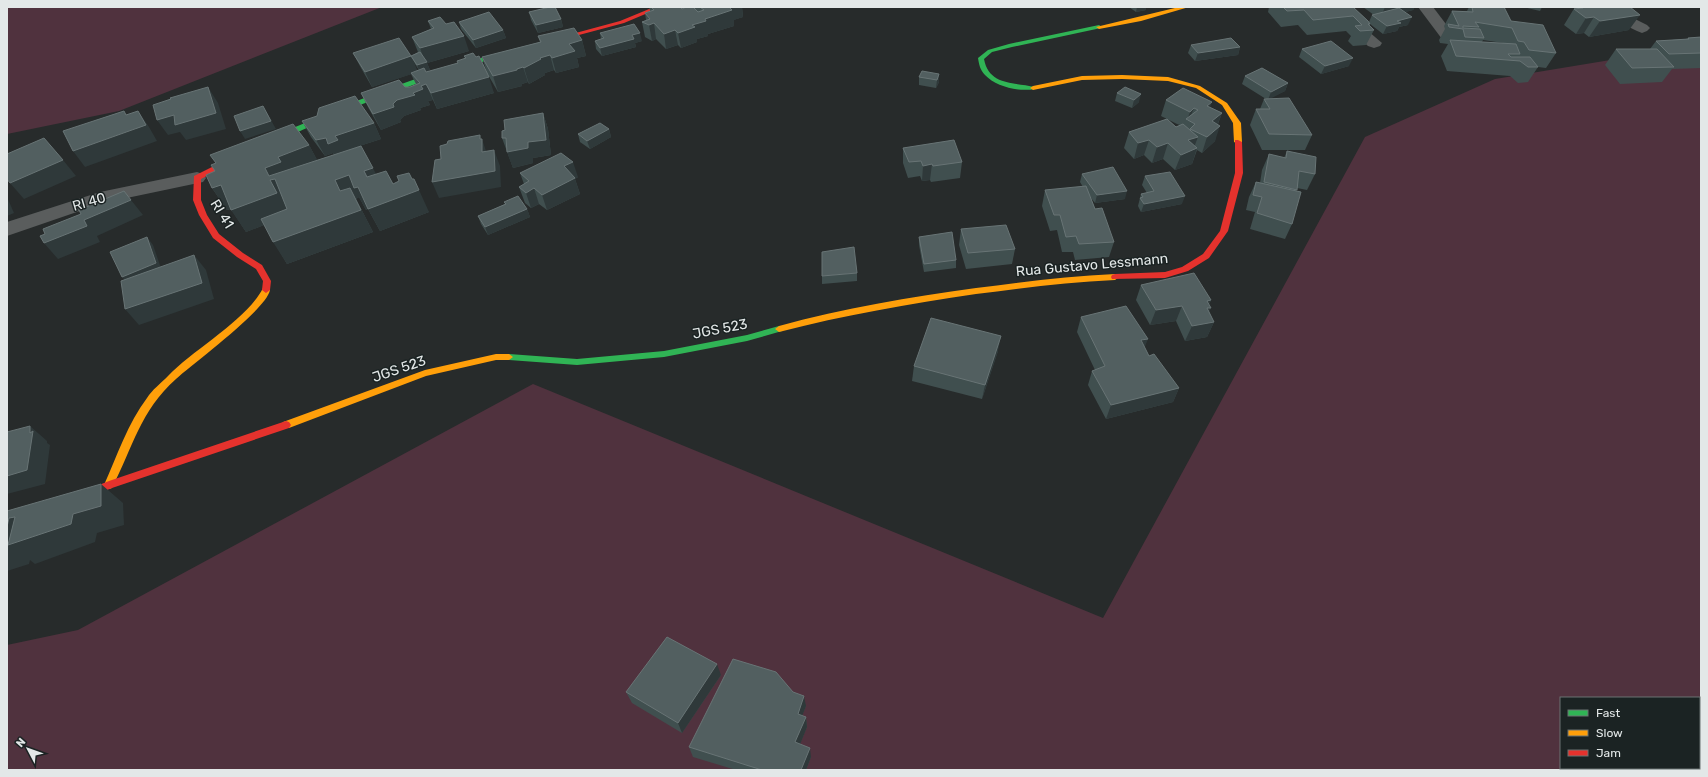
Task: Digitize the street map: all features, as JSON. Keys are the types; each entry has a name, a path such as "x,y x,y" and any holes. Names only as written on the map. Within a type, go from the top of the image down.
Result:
{"street":[{"path":"537,44 622,22 659,7"},
{"name":"Rua Gustavo Lessmann","path":"817,318 917,299 1006,286 1075,278 1165,275 1185,269 1206,256 1224,231 1238,173 1237,123 1225,104 1198,87 1168,79 1122,77 1082,78 1034,88 1017,88 995,80 984,72 981,58 990,51 1011,45 1141,19 1186,7"},
{"path":"1331,7 1374,43"},
{"path":"1425,7 1447,36"},
{"path":"1599,7 1642,28"},
{"path":"264,145 372,97 431,75 522,49"},
{"path":"197,178 250,152"},
{"name":"RI 40","path":"7,229 100,198 197,178"},
{"name":"RI 41","path":"108,485 132,431 150,400 172,377 241,320 265,295 267,280 259,267 240,255 216,236 203,215 197,200 197,178"},
{"name":"JGS 523","path":"66,503 108,485 279,428 432,372 496,357 533,358 577,362 664,354 747,338 817,318"}],"shaded area":[{"path":"7,7 382,7 119,111 7,134"},
{"path":"1677,49 1701,55 1701,770 7,770 7,645 78,630 533,384 1103,618 1365,137 1495,79"}],"building":[{"path":"555,7 561,19 536,25 529,12"},
{"path":"651,7 680,7 682,9 686,7 693,7 698,12 704,10 700,7 729,7 732,10 705,19 706,21 692,25 695,27 678,33 675,30 664,34 654,23 649,25 642,22 650,19 645,13 654,10"},
{"path":"1283,7 1353,7 1368,21 1370,24 1368,24 1374,30 1360,31 1355,26 1362,25 1353,16 1313,20 1304,10 1287,11"},
{"path":"1472,7 1504,7 1511,21 1543,25 1556,53 1529,50 1524,42 1518,41 1512,28 1475,22 1479,27 1463,26 1463,28 1480,29 1484,38 1465,37 1463,29 1449,27 1448,24 1459,26 1452,11 1473,12"},
{"path":"1581,7 1630,7 1640,15 1600,21 1594,17 1586,18 1574,9 1583,8"},
{"path":"1399,8 1412,17 1397,21 1401,23 1387,26 1372,15"},
{"path":"489,12 503,30 473,40 459,22"},
{"path":"440,17 446,24 454,22 464,36 420,48 412,37 434,28 428,21"},
{"path":"634,24 640,33 632,35 634,39 600,48 595,41 604,38 600,33"},
{"path":"574,28 582,40 569,44 575,51 552,58 550,55 540,58 541,59 524,68 523,67 493,76 482,57 541,42 538,36"},
{"path":"1701,37 1701,53 1669,54 1656,41 1689,39 1688,38"},
{"path":"399,38 411,56 365,72 353,53"},
{"path":"1231,38 1240,47 1198,53 1191,45"},
{"path":"1450,40 1516,44 1520,54 1508,54 1511,57 1530,57 1538,67 1528,67 1520,61 1456,56"},
{"path":"1331,41 1353,58 1325,66 1302,49"},
{"path":"1616,49 1657,49 1674,67 1632,68"},
{"path":"420,52 427,62 417,65 411,56"},
{"path":"473,53 476,57 479,56 489,77 431,93 426,84 421,86 423,89 413,93 415,95 397,100 393,104 394,107 373,114 361,93 399,80 405,87 410,87 420,83 411,73 424,68 426,72 458,63 457,61 466,58 464,56"},
{"path":"1262,68 1288,83 1271,92 1245,76"},
{"path":"922,71 939,74 937,80 919,77"},
{"path":"208,87 216,113 175,125 174,115 157,120 153,105 171,99 170,98"},
{"path":"1125,87 1141,94 1134,100 1117,93"},
{"path":"1183,88 1212,102 1207,106 1222,113 1212,121 1220,126 1207,137 1190,129 1195,124 1186,119 1198,110 1194,108 1190,112 1166,100"},
{"path":"355,96 374,123 335,136 338,140 328,144 326,138 316,140 302,121 317,116 319,108"},
{"path":"1289,98 1312,135 1269,134 1256,109 1270,109 1264,99"},
{"path":"263,106 271,121 240,131 234,116"},
{"path":"124,111 126,115 138,111 146,125 73,151 63,131"},
{"path":"543,113 546,140 528,142 528,148 507,152 506,138 502,138 502,131 505,130 504,120"},
{"path":"1167,119 1176,127 1183,124 1198,137 1188,140 1197,148 1181,155 1168,143 1157,147 1149,140 1138,143 1129,132"},
{"path":"600,123 609,129 587,141 578,134"},
{"path":"293,124 309,145 278,157 281,162 265,168 269,176 361,146 373,168 364,171 367,177 386,171 393,184 399,181 397,176 409,173 412,179 414,179 419,190 368,209 358,187 354,188 349,175 335,180 340,191 350,188 361,210 273,242 261,219 287,209 275,179 270,180 277,193 231,210 221,185 212,188 206,175 215,171 211,165 216,163 210,155"},
{"path":"480,135 480,139 482,139 482,152 494,150 495,171 432,182 435,160 441,159 440,146 447,144 448,141"},
{"path":"44,138 63,160 10,183 7,179 7,154"},
{"path":"954,140 962,162 923,166 921,161 909,162 903,148"},
{"path":"1287,151 1316,157 1315,174 1299,171 1297,190 1264,182 1269,154 1286,158"},
{"path":"561,153 573,162 564,166 575,178 542,195 534,188 526,193 519,187 529,181 520,173"},
{"path":"1113,167 1127,191 1097,195 1082,174"},
{"path":"1170,172 1185,196 1144,204 1140,198 1143,197 1141,194 1154,191 1145,176"},
{"path":"1256,182 1301,192 1292,224 1257,213 1262,197 1253,195"},
{"path":"1086,186 1095,209 1102,208 1114,242 1079,244 1076,236 1066,237 1060,215 1054,215 1045,190"},
{"path":"124,191 131,200 84,220 87,226 44,243 40,236 45,234 43,229 81,214 79,210"},
{"path":"518,196 527,209 485,227 478,216 506,204 504,202"},
{"path":"1006,225 1015,249 968,253 961,229"},
{"path":"952,232 956,260 924,264 919,237"},
{"path":"147,237 156,263 122,277 110,252"},
{"path":"854,247 857,273 822,276 822,252"},
{"path":"194,255 202,283 125,309 121,281"},
{"path":"1194,273 1211,300 1207,301 1211,308 1207,308 1214,322 1192,326 1182,306 1156,310 1141,285"},
{"path":"1126,306 1148,339 1141,340 1149,356 1154,354 1179,388 1111,405 1092,371 1105,366 1081,317"},
{"path":"931,318 1001,336 985,385 914,366"},
{"path":"30,426 30,433 33,431 27,470 7,476 7,432"},
{"path":"101,484 101,506 73,514 71,524 8,545 15,517 9,518 7,527 7,511"},
{"path":"667,637 717,664 678,723 626,692"},
{"path":"733,659 776,672 793,692 804,696 798,714 806,717 795,742 810,748 801,770 762,770 689,747"}],"traffic: fast":[{"path":"1033,88 1008,85 992,78 986,73 982,66 981,58 990,51 1011,45 1099,27"},
{"path":"270,142 328,115 388,91 448,70 510,52"},
{"path":"509,357 577,362 664,354 747,338 779,329"}],"traffic: slow":[{"path":"1099,27 1141,19 1186,7"},
{"path":"1033,88 1082,78 1122,77 1168,79 1198,87 1225,104 1237,123 1238,142"},
{"path":"779,329 829,316 929,298 1047,282 1115,277"},
{"path":"109,485 132,431 150,400 172,377 241,320 265,295 266,290"},
{"path":"286,425 425,373 496,357 509,357"}],"traffic: jam":[{"path":"549,41 622,22 659,7"},
{"path":"1115,277 1165,275 1185,269 1206,256 1224,231 1239,173 1238,142"},
{"path":"241,156 197,178 197,200 203,215 216,236 240,255 259,267 267,281 266,290"},
{"path":"77,498 109,485 286,425"}]}
